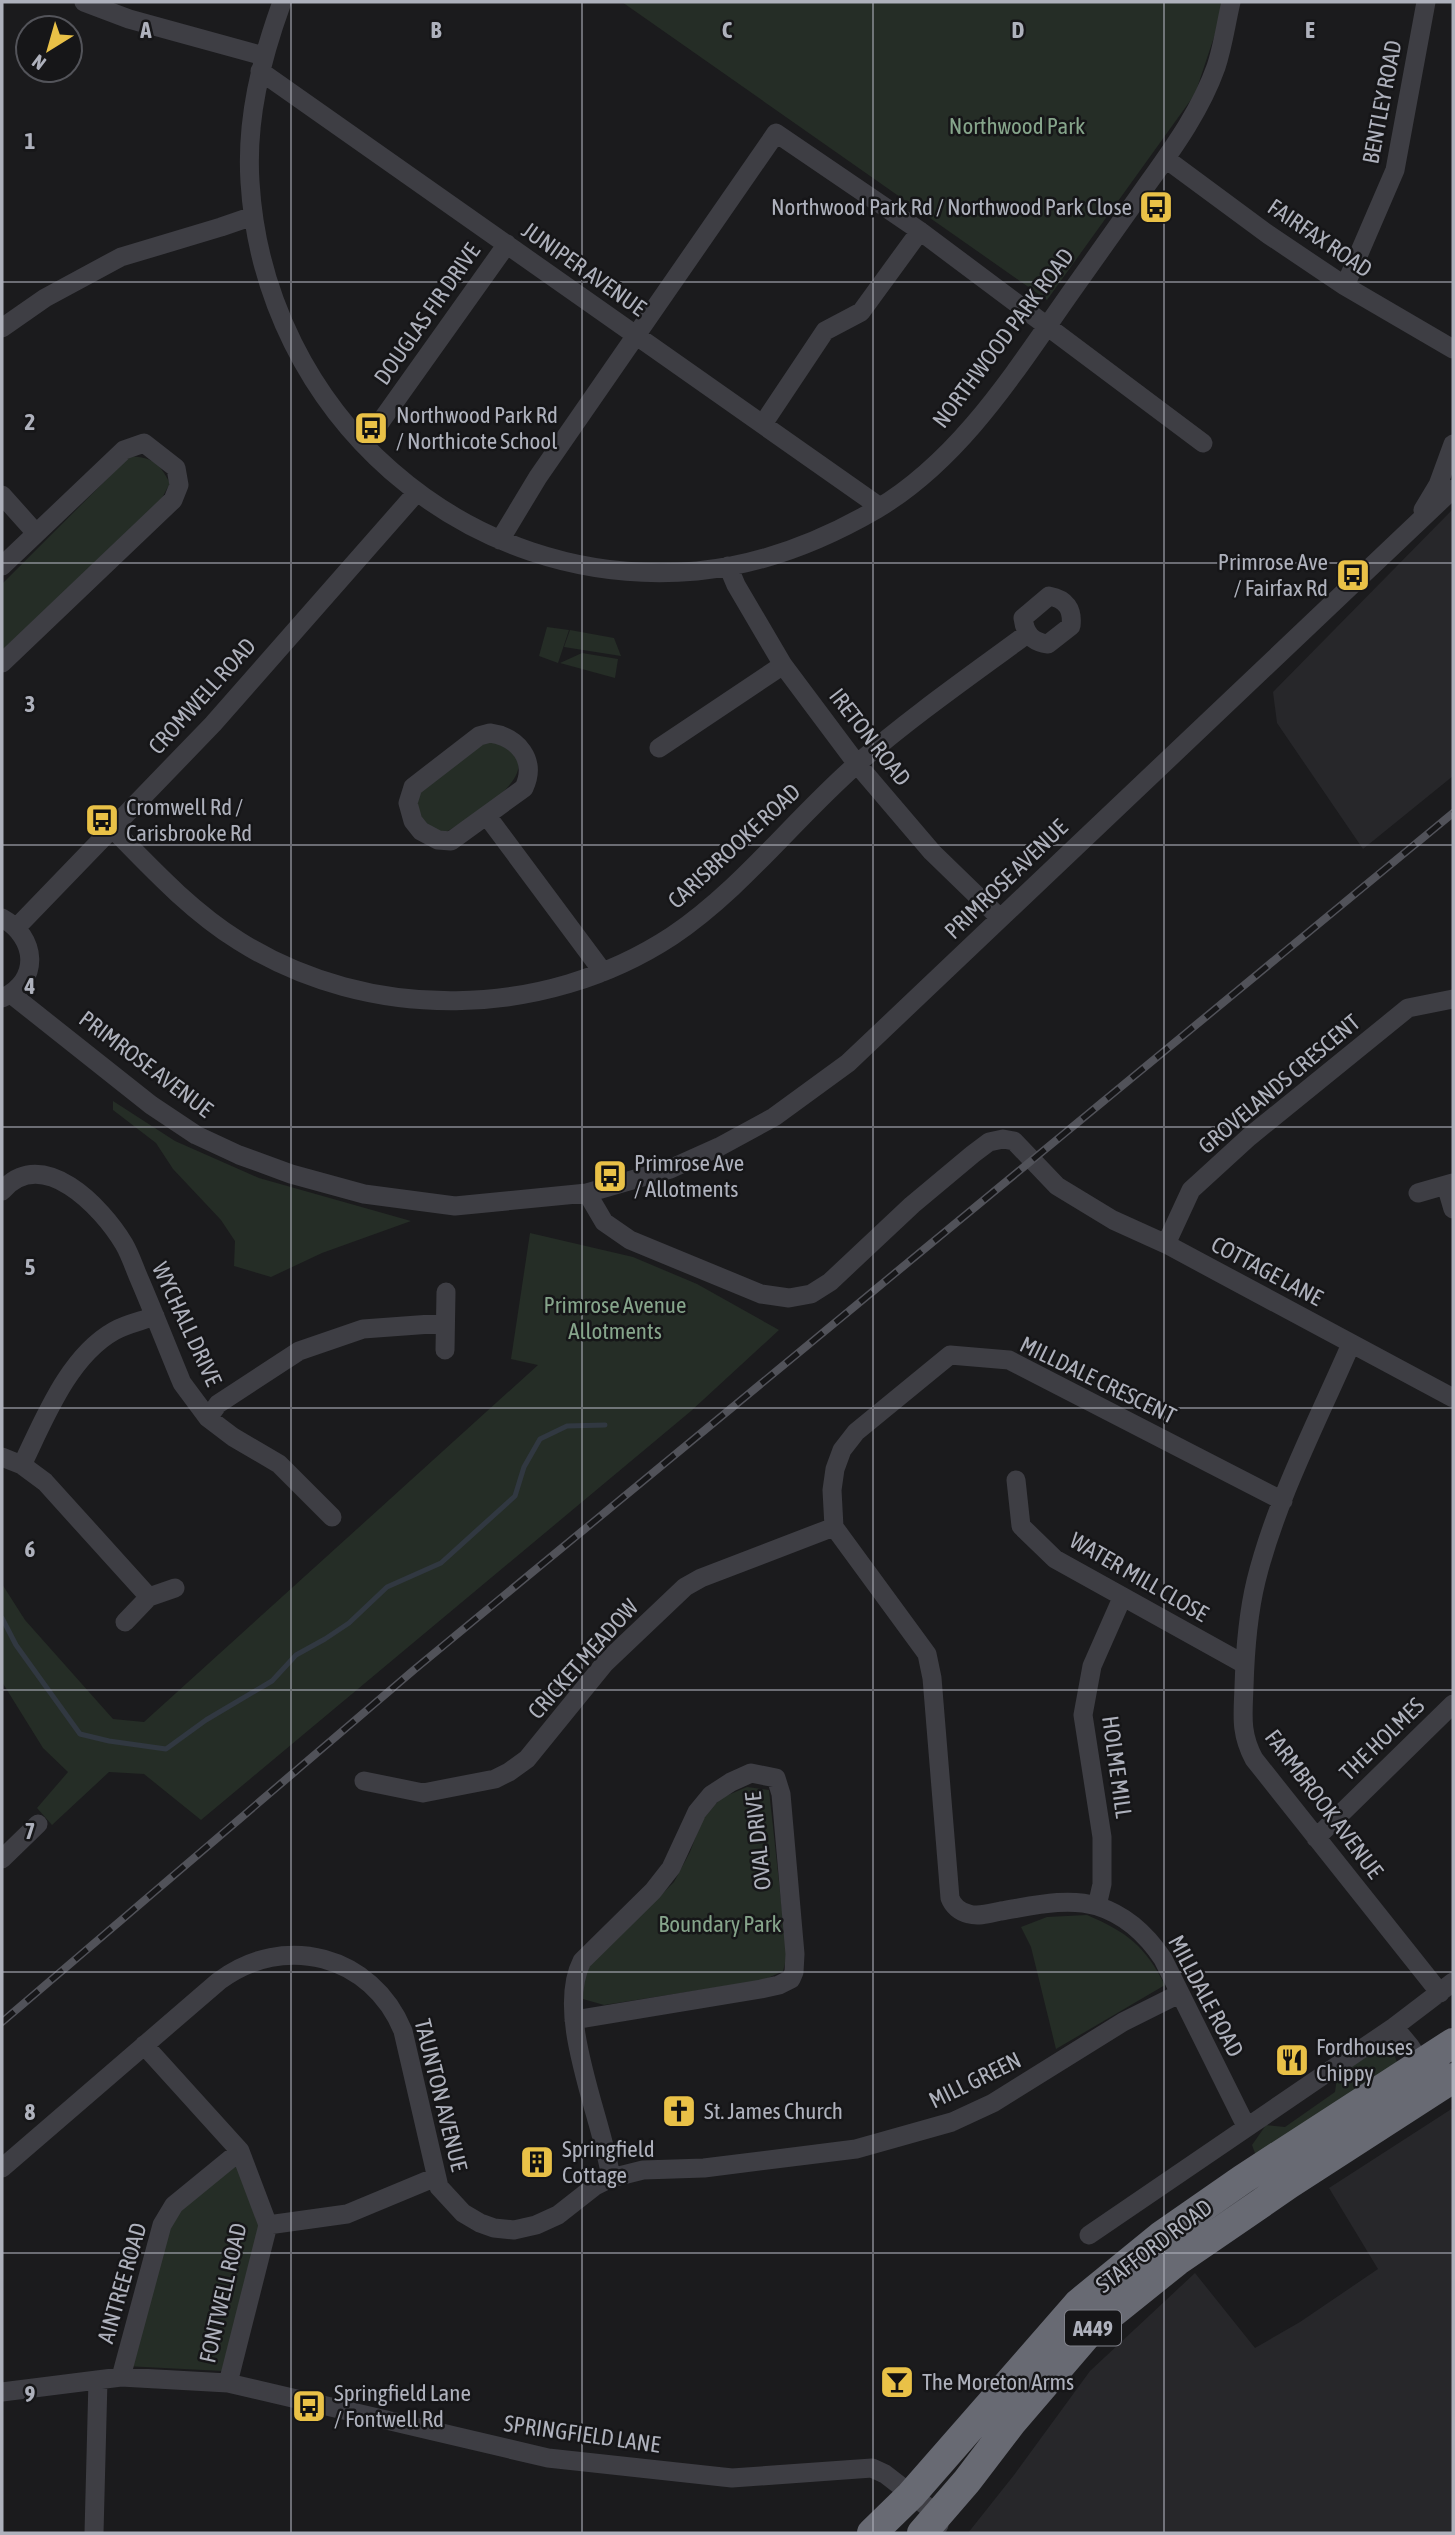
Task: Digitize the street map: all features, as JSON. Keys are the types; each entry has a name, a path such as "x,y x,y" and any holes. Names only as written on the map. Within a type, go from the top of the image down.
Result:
{"highway":[{"name":"STAFFORD ROAD","path":"872,2533 911,2495 1079,2303 1161,2236 1453,2043"},
{"path":"1422,2065 1427,2071 1434,2073 1453,2063"},
{"name":"STAFFORD ROAD","path":"933,2527 1039,2390 1091,2330 1177,2261 1289,2184 1453,2078"},
{"path":"911,2495 925,2495 943,2487 1011,2406 1039,2390"},
{"path":"893,2533 905,2522 919,2516 933,2527"}],"street":[{"name":"JUNIPER AVENUE","path":"84,2 262,63 507,244 880,507"},
{"name":"NORTHWOOD PARK ROAD","path":"282,2 262,63 250,149 253,216 267,280 292,345 330,405 364,445 417,492 454,517 500,540 550,558 596,567 672,572 728,566 806,545 880,507 942,459 993,399 1183,136 1215,68 1231,2"},
{"name":"BENTLEY ROAD","path":"1346,286 1395,170 1426,2"},
{"path":"500,540 538,477 776,133 920,231 1203,443"},
{"name":"FAIRFAX ROAD","path":"1166,159 1269,235 1346,286 1453,349"},
{"path":"2,328 45,298 121,257 253,216"},
{"path":"762,424 825,331 861,312 920,231"},
{"name":"DOUGLAS FIR DRIVE","path":"364,445 507,244"},
{"path":"2,566 124,450 144,443 176,468 179,485 173,500 2,663"},
{"name":"PRIMROSE AVENUE","path":"1411,529 1438,485 1453,444"},
{"name":"PRIMROSE AVENUE","path":"7,996 131,1090 185,1127 239,1155 290,1174 364,1194 455,1206 587,1193 670,1169 719,1147 774,1117 848,1063 1453,489"},
{"name":"CROMWELL ROAD","path":"9,922 112,828 213,724 417,492"},
{"path":"2,495 35,532"},
{"name":"IRETON ROAD","path":"728,566 783,665 857,764 932,852 1000,918"},
{"name":"CARISBROOKE ROAD","path":"112,828 205,918 240,942 277,962 356,991 473,1002 536,993 603,972 671,936 706,910 857,764 949,691 1027,634"},
{"path":"659,748 783,665"},
{"path":"490,733 501,735 519,747 529,768 524,788 487,816 451,841 438,839 421,831 413,821 408,803 413,787 479,736 490,733"},
{"path":"487,816 603,972"},
{"path":"7,996 22,983 29,962 26,940 9,922"},
{"name":"GROVELANDS CRESCENT","path":"1166,1244 1192,1190 1249,1137 1408,1009 1453,999"},
{"name":"COTTAGE LANE","path":"587,1193 604,1222 630,1240 761,1294 789,1298 811,1294 830,1282 912,1205 989,1142 1003,1139 1014,1141 1057,1186 1113,1220 1166,1244 1453,1398"},
{"name":"WYCHALL DRIVE","path":"2,1191 19,1177 41,1173 57,1178 96,1210 124,1244 182,1383 208,1418 233,1437 279,1464 332,1517"},
{"path":"1418,1194 1450,1184 1453,1209"},
{"path":"445,1350 446,1292"},
{"path":"22,1465 60,1389 91,1348 114,1330 155,1316"},
{"path":"208,1418 218,1404 299,1351 363,1329 445,1323"},
{"name":"FARMBROOK AVENUE","path":"1351,1344 1283,1501 1256,1582 1244,1664 1242,1726 1245,1742 1254,1759 1316,1839 1447,1987"},
{"name":"MILLDALE CRESCENT","path":"834,1527 832,1490 835,1469 842,1450 856,1432 950,1355 1009,1360 1283,1501"},
{"path":"2,1457 22,1465 45,1482 149,1597"},
{"name":"WATER MILL CLOSE","path":"1016,1480 1021,1526 1055,1559 1244,1664"},
{"name":"CRICKET MEADOW","path":"363,1781 423,1793 495,1779 509,1772 527,1759 605,1663 685,1587 701,1578 834,1527"},
{"name":"MILLDALE ROAD","path":"834,1527 927,1654 932,1678 950,1898 958,1909 978,1915 1072,1902 1097,1906 1118,1916 1152,1941 1246,2126"},
{"path":"125,1622 149,1597 175,1588"},
{"name":"HOLME MILL","path":"1097,1906 1102,1884 1101,1837 1083,1715 1092,1666 1122,1598"},
{"name":"THE HOLMES","path":"1316,1839 1453,1704"},
{"name":"OVAL DRIVE","path":"574,2020 761,1989 791,1979 795,1954 781,1794 776,1778 751,1773 711,1795 697,1812 671,1868 653,1891 582,1961 573,1984 574,2020 589,2088 608,2154 611,2178"},
{"path":"4,1851 38,1824"},
{"name":"TAUNTON AVENUE","path":"2,2168 233,1970 252,1961 277,1955 318,1957 343,1965 395,2011 403,2031 439,2187 463,2213 494,2228 514,2230 536,2225 558,2215 594,2186 611,2178 643,2170 704,2168 773,2161"},
{"name":"STAFFORD ROAD","path":"1089,2235 1394,2028 1447,1987"},
{"name":"MILL GREEN","path":"773,2161 856,2149 952,2122 993,2103 1123,2022 1179,1994"},
{"path":"1394,2028 1422,2065"},
{"name":"FONTWELL ROAD","path":"144,2045 240,2151 268,2225 228,2383"},
{"name":"AINTREE ROAD","path":"121,2377 162,2225 174,2205 240,2151"},
{"path":"268,2225 347,2214 436,2177"},
{"name":"SPRINGFIELD LANE","path":"2,2392 121,2377 228,2383 548,2458 732,2478 872,2468 885,2474 911,2495 933,2527"},
{"path":"94,2533 98,2380"}],"shaded area":[{"path":"1453,509 1453,776 1363,849 1277,723 1273,692"},
{"path":"1453,2108 1453,2533 968,2533 1090,2371 1195,2273 1255,2348 1300,2322 1378,2269 1329,2188"}],"green space":[{"name":"Northwood Park","path":"622,2 1222,2 1220,19 1195,94 1047,300"},
{"path":"130,456 150,460 162,471 170,483 162,498 2,651 2,584"},
{"path":"547,627 569,630 558,663 539,656"},
{"path":"570,630 614,638 621,656 564,647"},
{"path":"582,653 618,659 615,678 560,663"},
{"path":"489,740 509,748 518,760 517,772 510,785 482,809 443,834 428,831 413,803 428,781"},
{"path":"113,1101 175,1141 259,1178 411,1221 322,1253 271,1277 234,1266 235,1241 221,1220 173,1169 156,1143 113,1110"},
{"name":"Primrose Avenue Allotments","path":"530,1233 633,1257 697,1284 779,1330 691,1411 201,1820 144,1774 109,1772 52,1825 37,1808 68,1772 43,1748 2,1682 2,1584 25,1620 113,1719 144,1722 538,1365 511,1359"},
{"name":"Boundary Park","path":"747,1787 769,1790 787,1956 783,1971 764,1980 604,2005 583,1999 581,1981 588,1963 674,1882 690,1852 702,1820 721,1798"},
{"path":"1087,1915 1134,1942 1158,1971 1165,1985 1056,2049 1031,1947 1021,1927 1047,1917"},
{"path":"1381,2045 1392,2049 1397,2062 1256,2156 1252,2145 1266,2125 1285,2127 1335,2092 1337,2078"},
{"path":"236,2160 263,2228 223,2371 125,2366 176,2209"}],"waterway":[{"path":"2,1618 16,1645 80,1734 166,1749 206,1720 272,1681 296,1655 349,1623 387,1587 441,1563 515,1496 524,1467 540,1439 567,1426 605,1425"}],"railway":[{"path":"2,2022 415,1669 1453,813"}],"place":[{"name":"Northwood Park Rd / Northwood Park Close","path":"1156,207"},
{"name":"Northwood Park Rd / Northicote School","path":"371,428"},
{"name":"Primrose Ave / Fairfax Rd","path":"1353,575"},
{"name":"Cromwell Rd / Carisbrooke Rd","path":"102,820"},
{"name":"Primrose Ave / Allotments","path":"610,1176"},
{"name":"Fordhouses Chippy","path":"1292,2060"},
{"name":"St. James Church","path":"679,2111"},
{"name":"Springfield Cottage","path":"537,2162"},
{"name":"The Moreton Arms","path":"897,2382"},
{"name":"Springfield Lane / Fontwell Rd","path":"309,2406"}]}
